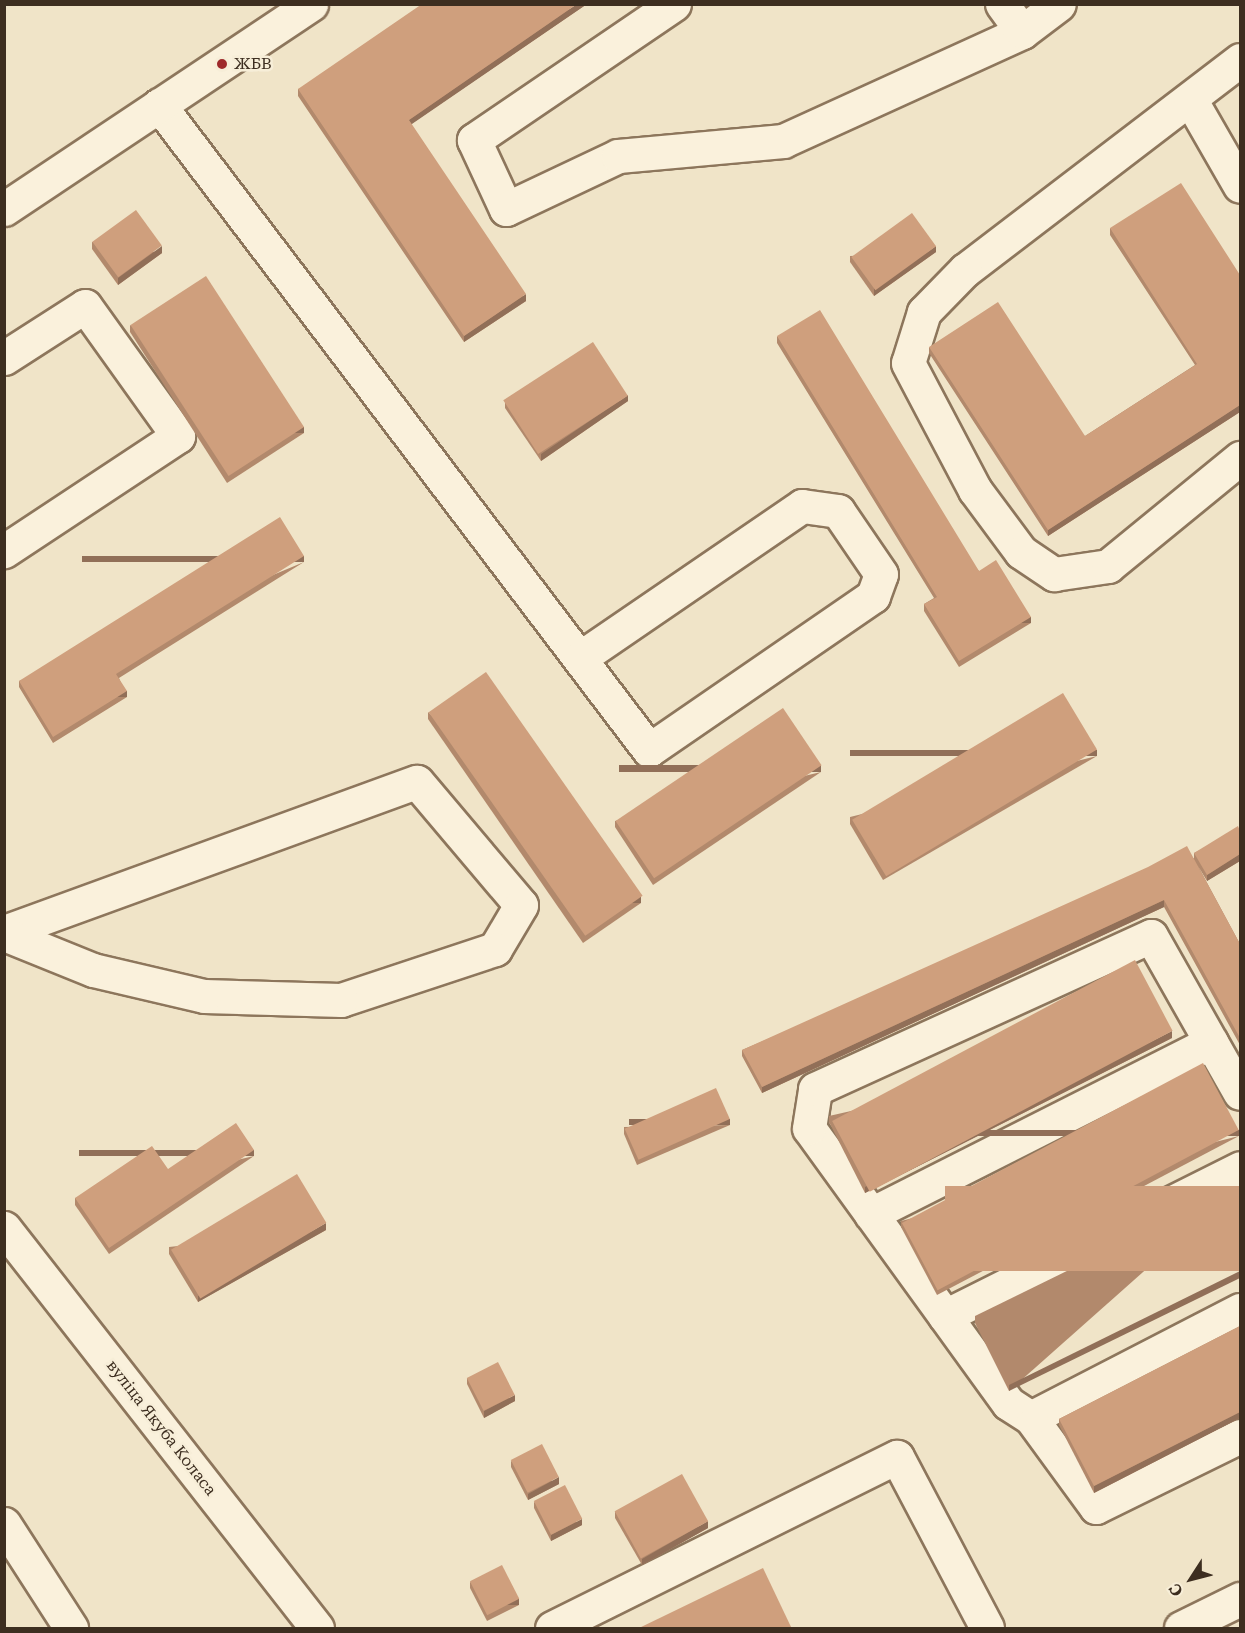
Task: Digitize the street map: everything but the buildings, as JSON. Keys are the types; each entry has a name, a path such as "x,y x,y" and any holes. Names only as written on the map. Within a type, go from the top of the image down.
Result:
{"street":[{"path":"4,208 311,4"},
{"path":"674,4 474,140 506,209 618,156 783,141 1022,32 1059,4"},
{"path":"1002,4 1022,32"},
{"path":"1240,60 965,270 924,312 908,363 975,490 1022,552 1054,574 1108,566 1240,458"},
{"path":"1190,99 1240,186"},
{"path":"159,105 649,750 873,596 881,574 838,511 802,506 580,658"},
{"path":"4,358 86,306 178,436 4,551"},
{"path":"417,782 520,905 495,949 341,1000 204,996 93,970 4,933 417,782"},
{"path":"1240,1093 1151,936 814,1089 809,1128 1008,1403 1031,1418 1096,1506 1240,1436"},
{"path":"871,1214 1211,1042"},
{"path":"945,1316 1240,1168"},
{"name":"вуліца Якуба Коласа","path":"4,1228 317,1629"},
{"path":"1031,1418 1240,1310"},
{"path":"552,1629 897,1457 987,1629"},
{"path":"4,1524 71,1629"},
{"path":"1181,1629 1240,1599"}],"place":[{"name":"ЖБВ","path":"222,64"}]}
